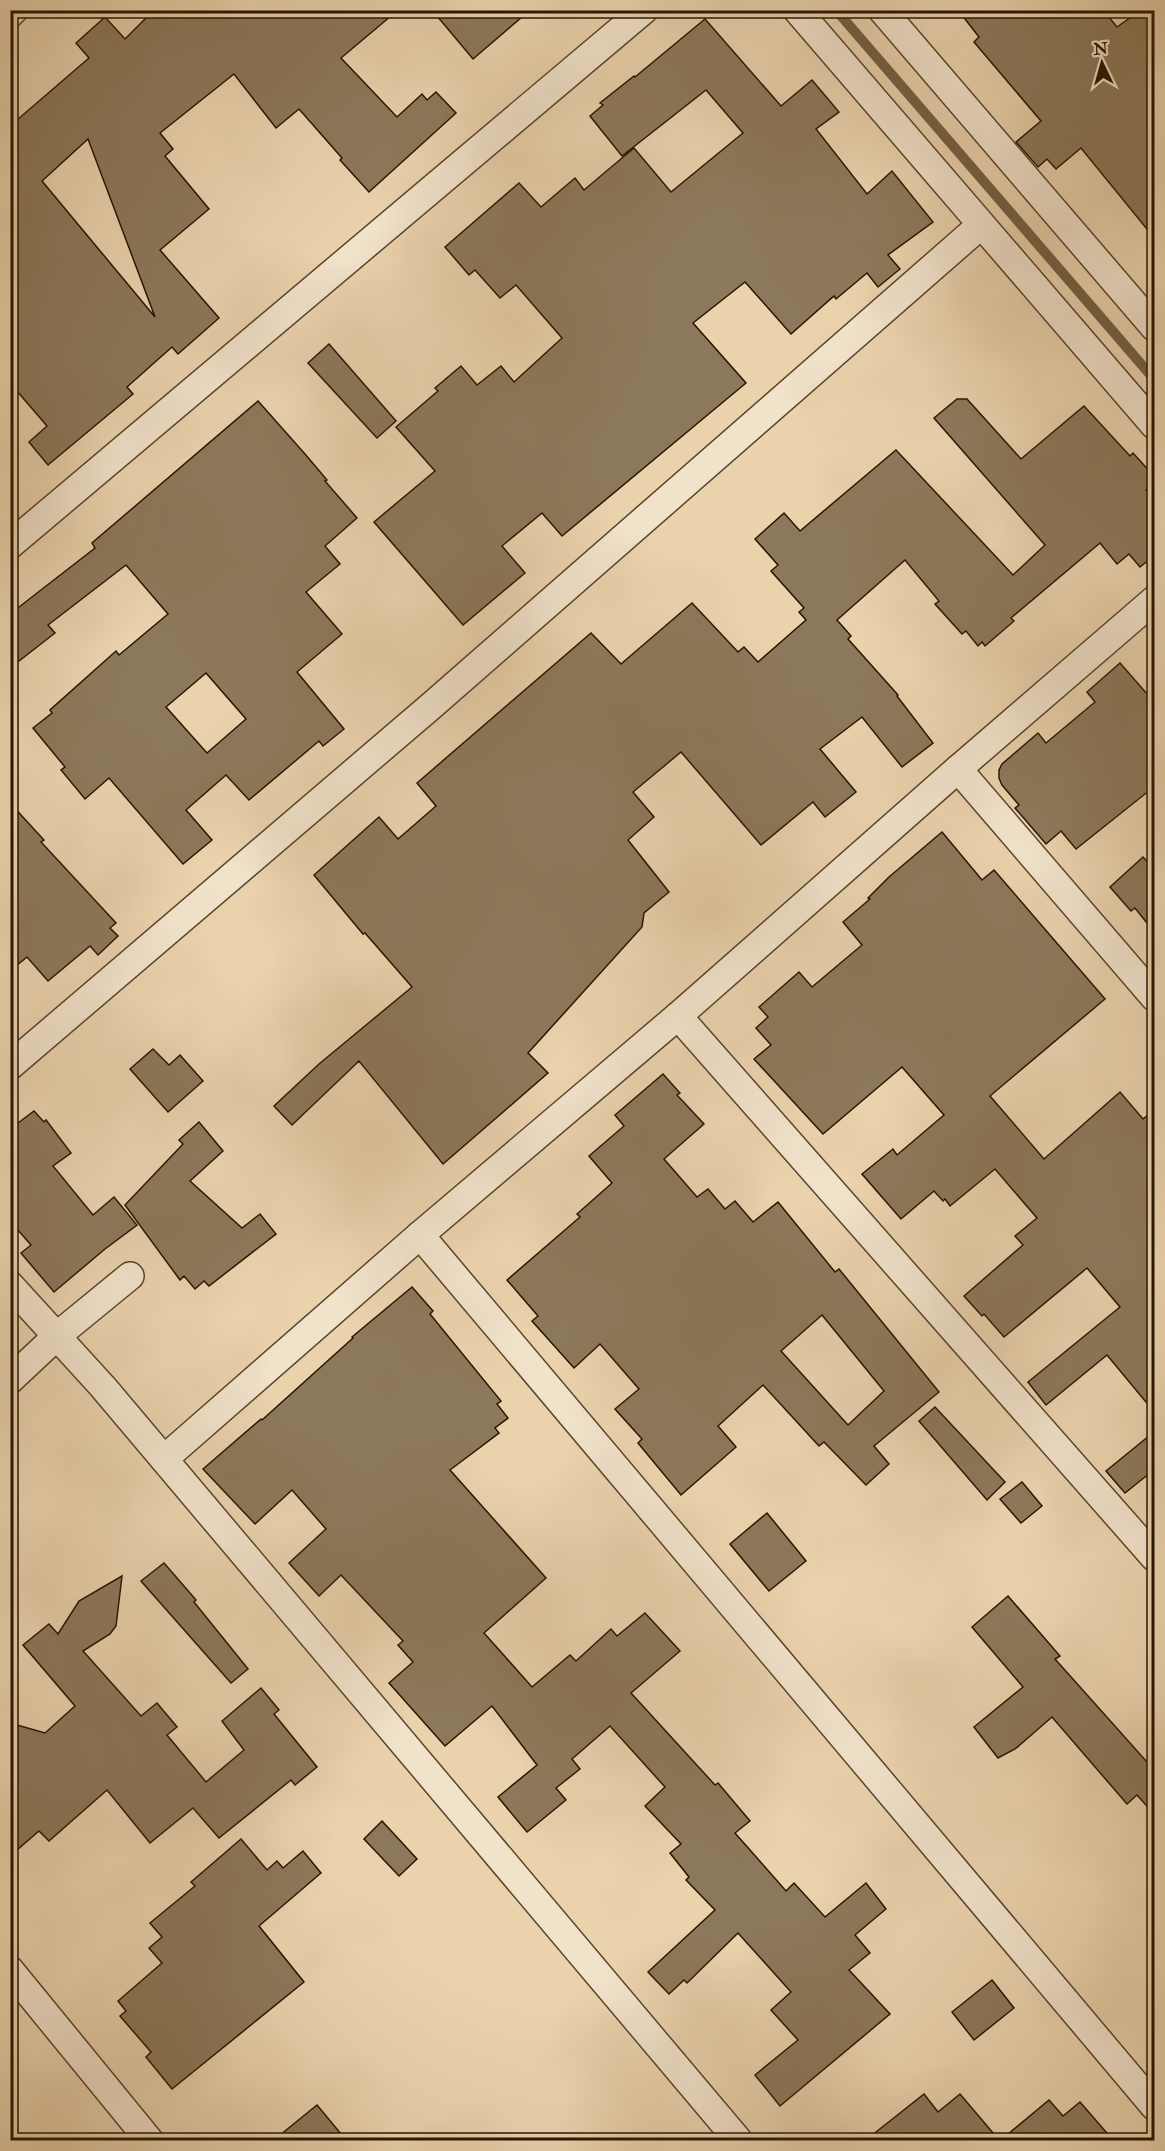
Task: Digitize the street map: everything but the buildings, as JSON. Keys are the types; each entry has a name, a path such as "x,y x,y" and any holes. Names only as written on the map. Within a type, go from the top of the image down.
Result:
{"street":[{"path":"10,14 14,10"},
{"path":"10,545 644,10"},
{"path":"797,10 1155,424"},
{"path":"882,10 1155,327"},
{"path":"10,1066 430,707 981,225"},
{"path":"164,1459 420,1235 678,1016 958,769 1155,600"},
{"path":"958,769 1155,997"},
{"path":"678,1016 1155,1557"},
{"path":"420,1235 1155,2106"},
{"path":"10,1380 58,1335 130,1276"},
{"path":"10,1285 58,1335 164,1459 738,2140"},
{"path":"10,1970 150,2140"}],"waterway":[{"path":"836,10 1154,379"}]}
